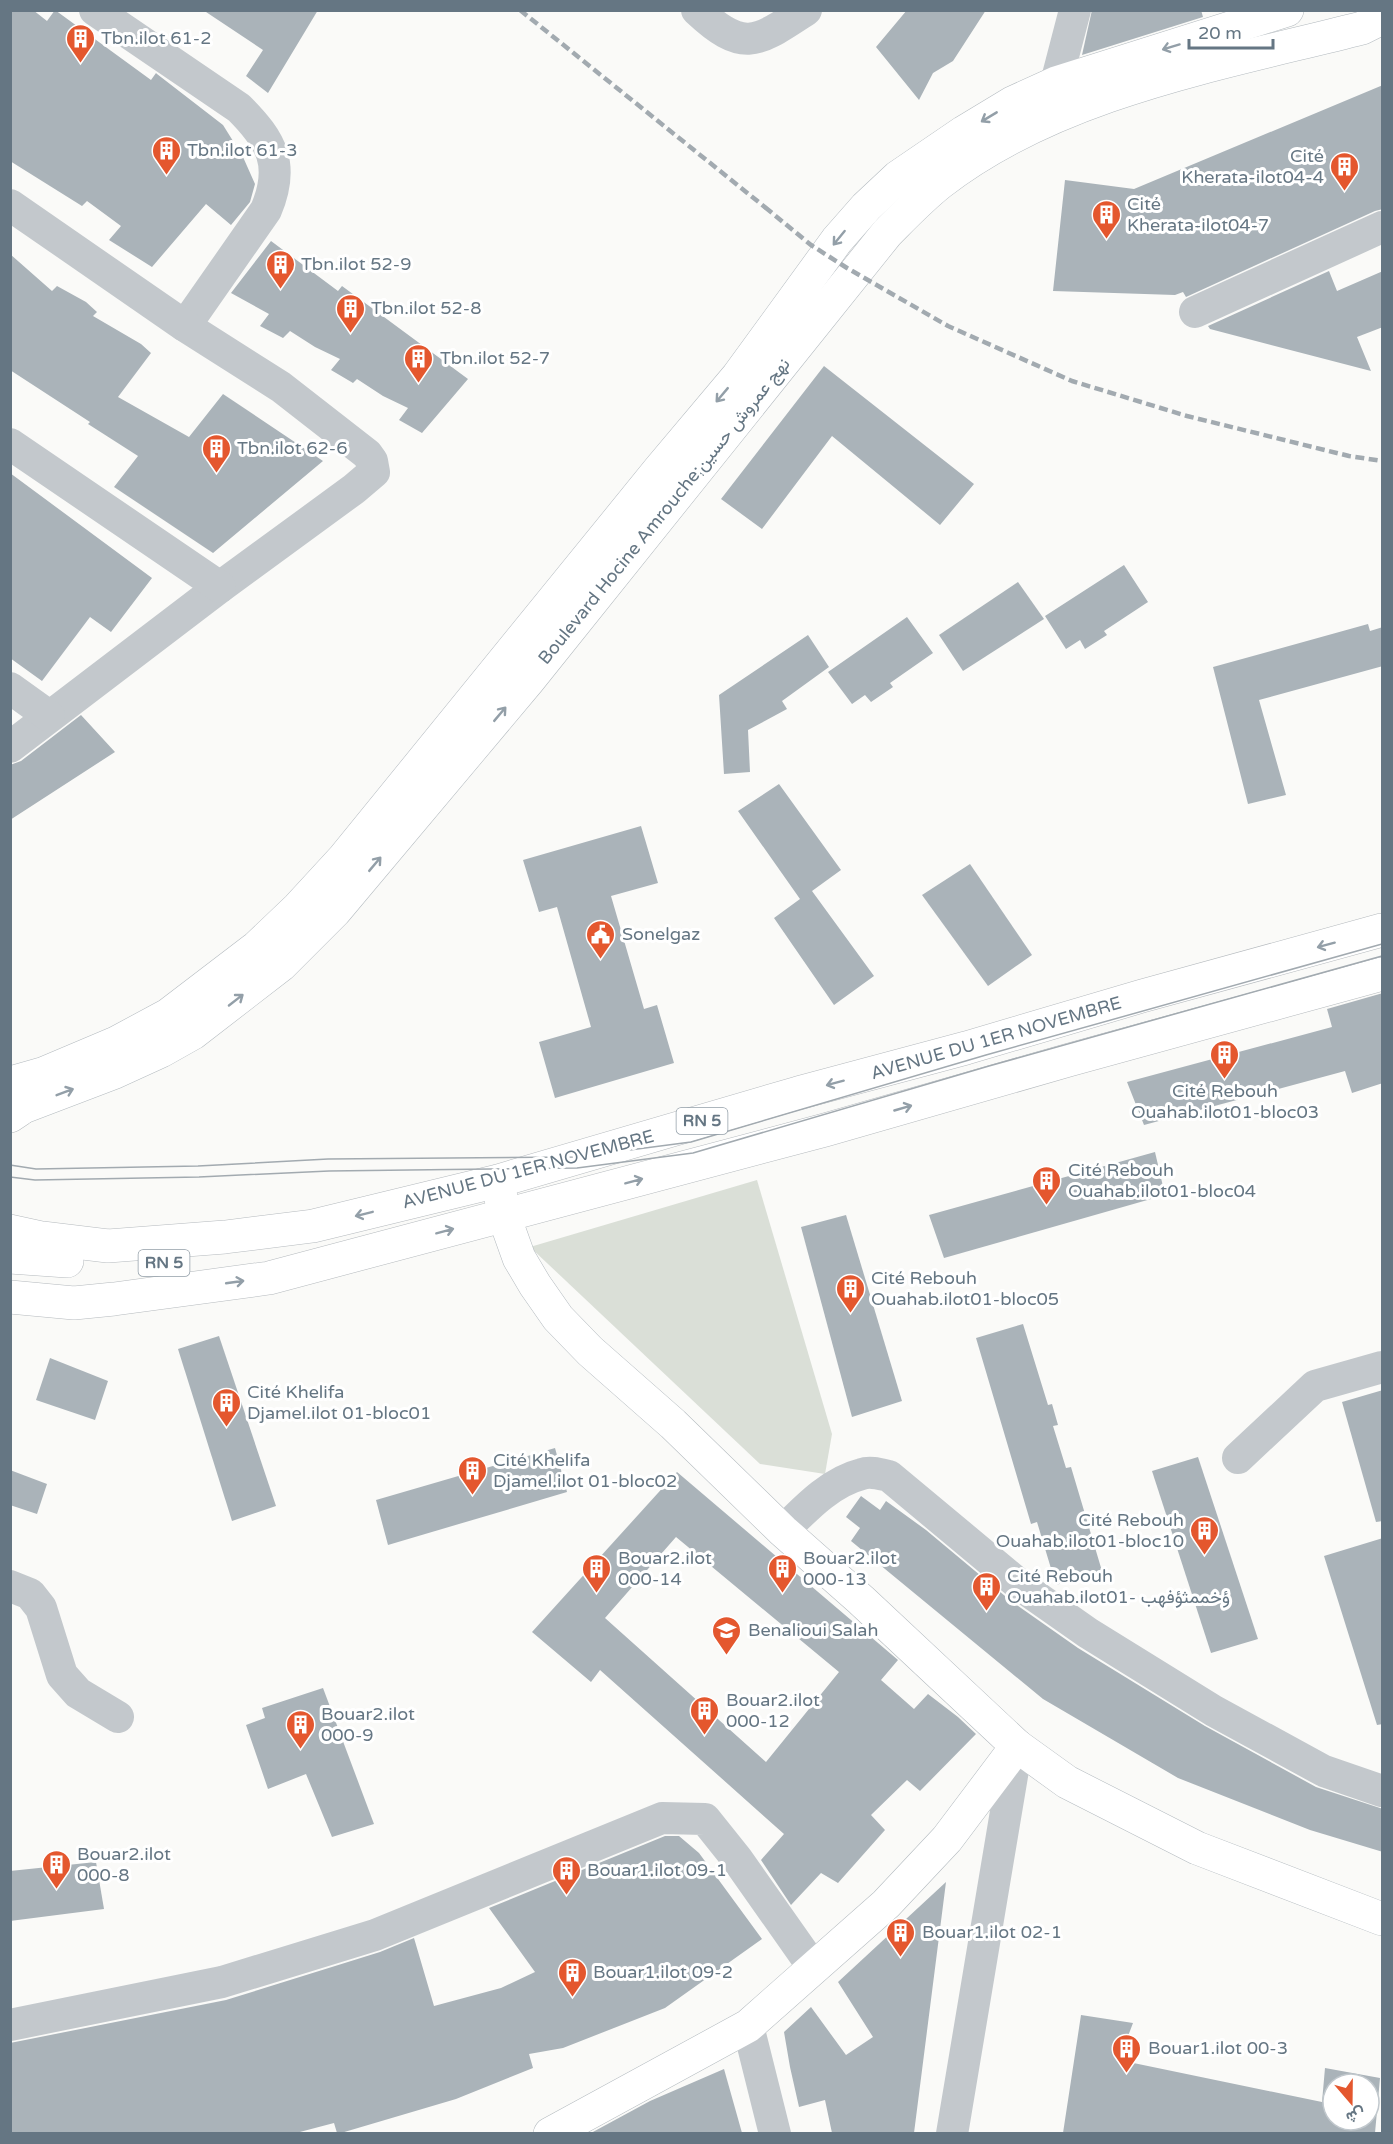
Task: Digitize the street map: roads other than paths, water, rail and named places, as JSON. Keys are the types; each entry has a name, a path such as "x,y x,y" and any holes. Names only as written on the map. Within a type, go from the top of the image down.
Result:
{"main road":[{"name":"Boulevard Hocine Amrouche;نهج عمروش حسين","path":"12,1105 45,1073 116,1043 168,1015 257,947 298,908 344,858 738,376 837,240 866,207 898,177 947,143 1012,103 1056,82 1287,10"},
{"name":"Boulevard Hocine Amrouche;نهج عمروش حسين","path":"12,1105 115,1072 193,1033 280,965 335,911 462,760 887,233 941,183 988,151 1078,106 1146,83 1362,28 1383,18"},
{"name":"AVENUE DU 1ER NOVEMBRE","path":"10,1231 53,1240 108,1246 203,1239 313,1226 498,1181 798,1093 1383,930"},
{"name":"RN 5","path":"10,1297 74,1303 269,1278 825,1130 1383,974"},
{"path":"498,1181 504,1216 519,1258 558,1318 590,1351 673,1424 783,1531 1017,1746 1067,1782 1197,1848 1383,1919"},
{"name":"RN 5","path":"10,1257 109,1265 156,1264 203,1257 313,1226"},
{"name":"RN 5","path":"10,1272 82,1284 192,1288"},
{"path":"550,2133 748,2026 886,1904 947,1839 1017,1746"}],"street":[{"path":"95,10 239,108 256,125 274,158 274,190 266,210 185,326"},
{"path":"697,10 715,27 728,35 742,39 757,38 771,33 806,10"},
{"path":"1025,131 1053,96 1075,10"},
{"path":"10,205 185,326 281,387 367,454 375,467 369,477 10,747"},
{"path":"1195,312 1383,227"},
{"path":"10,444 220,587"},
{"path":"10,688 49,716"},
{"path":"1238,1458 1315,1386 1383,1367"},
{"path":"783,1531 809,1504 843,1482 863,1473 889,1476 1021,1586 1088,1633 1214,1711 1324,1771 1383,1791"},
{"path":"10,1586 30,1594 40,1608 62,1675 78,1693 118,1717"},
{"path":"952,2133 1017,1746"},
{"path":"10,2025 222,1982 375,1935 662,1818 705,1819 737,1859 813,1967"},
{"path":"748,2026 775,2133"}],"tram line":[{"path":"10,1165 36,1169 198,1166 328,1159 576,1157 691,1142 986,1055 1382,944"},
{"path":"10,1177 35,1180 199,1177 329,1171 577,1168 693,1153 989,1066 1382,956"}],"railway":[{"path":"520,10 766,208"},
{"path":"767,209 811,245 948,326 1072,381 1187,416 1349,456 1382,461"}],"place":[{"name":"Tbn.ilot 61-2","path":"80,64"},
{"name":"Tbn.ilot 61-3","path":"166,176"},
{"name":"Cité Kherata-ilot04-4","path":"1345,192"},
{"name":"Cité Kherata-ilot04-7","path":"1106,240"},
{"name":"Tbn.ilot 52-9","path":"280,290"},
{"name":"Tbn.ilot 52-8","path":"350,334"},
{"name":"Tbn.ilot 52-7","path":"419,384"},
{"name":"Tbn.ilot 62-6","path":"216,474"},
{"name":"Sonelgaz","path":"601,960"},
{"name":"Cité Rebouh Ouahab.ilot01-bloc03","path":"1225,1080"},
{"name":"Cité Rebouh Ouahab.ilot01-bloc04","path":"1047,1206"},
{"name":"Cité Rebouh Ouahab.ilot01-bloc05","path":"850,1314"},
{"name":"Cité Khelifa Djamel.ilot 01-bloc01","path":"226,1428"},
{"name":"Cité Khelifa Djamel.ilot 01-bloc02","path":"472,1496"},
{"name":"Cité Rebouh Ouahab.ilot01-bloc10","path":"1205,1556"},
{"name":"Bouar2.ilot 000-14","path":"597,1594"},
{"name":"Bouar2.ilot 000-13","path":"782,1594"},
{"name":"Cité Rebouh Ouahab.ilot01- ؤخممثؤفهب","path":"986,1612"},
{"name":"Benalioui Salah","path":"727,1656"},
{"name":"Bouar2.ilot 000-12","path":"705,1736"},
{"name":"Bouar2.ilot 000-9","path":"300,1750"},
{"name":"Bouar2.ilot 000-8","path":"56,1890"},
{"name":"Bouar1.ilot 09-1","path":"566,1896"},
{"name":"Bouar1.ilot 02-1","path":"901,1958"},
{"name":"Bouar1.ilot 09-2","path":"572,1998"},
{"name":"Bouar1.ilot 00-3","path":"1127,2074"}]}
